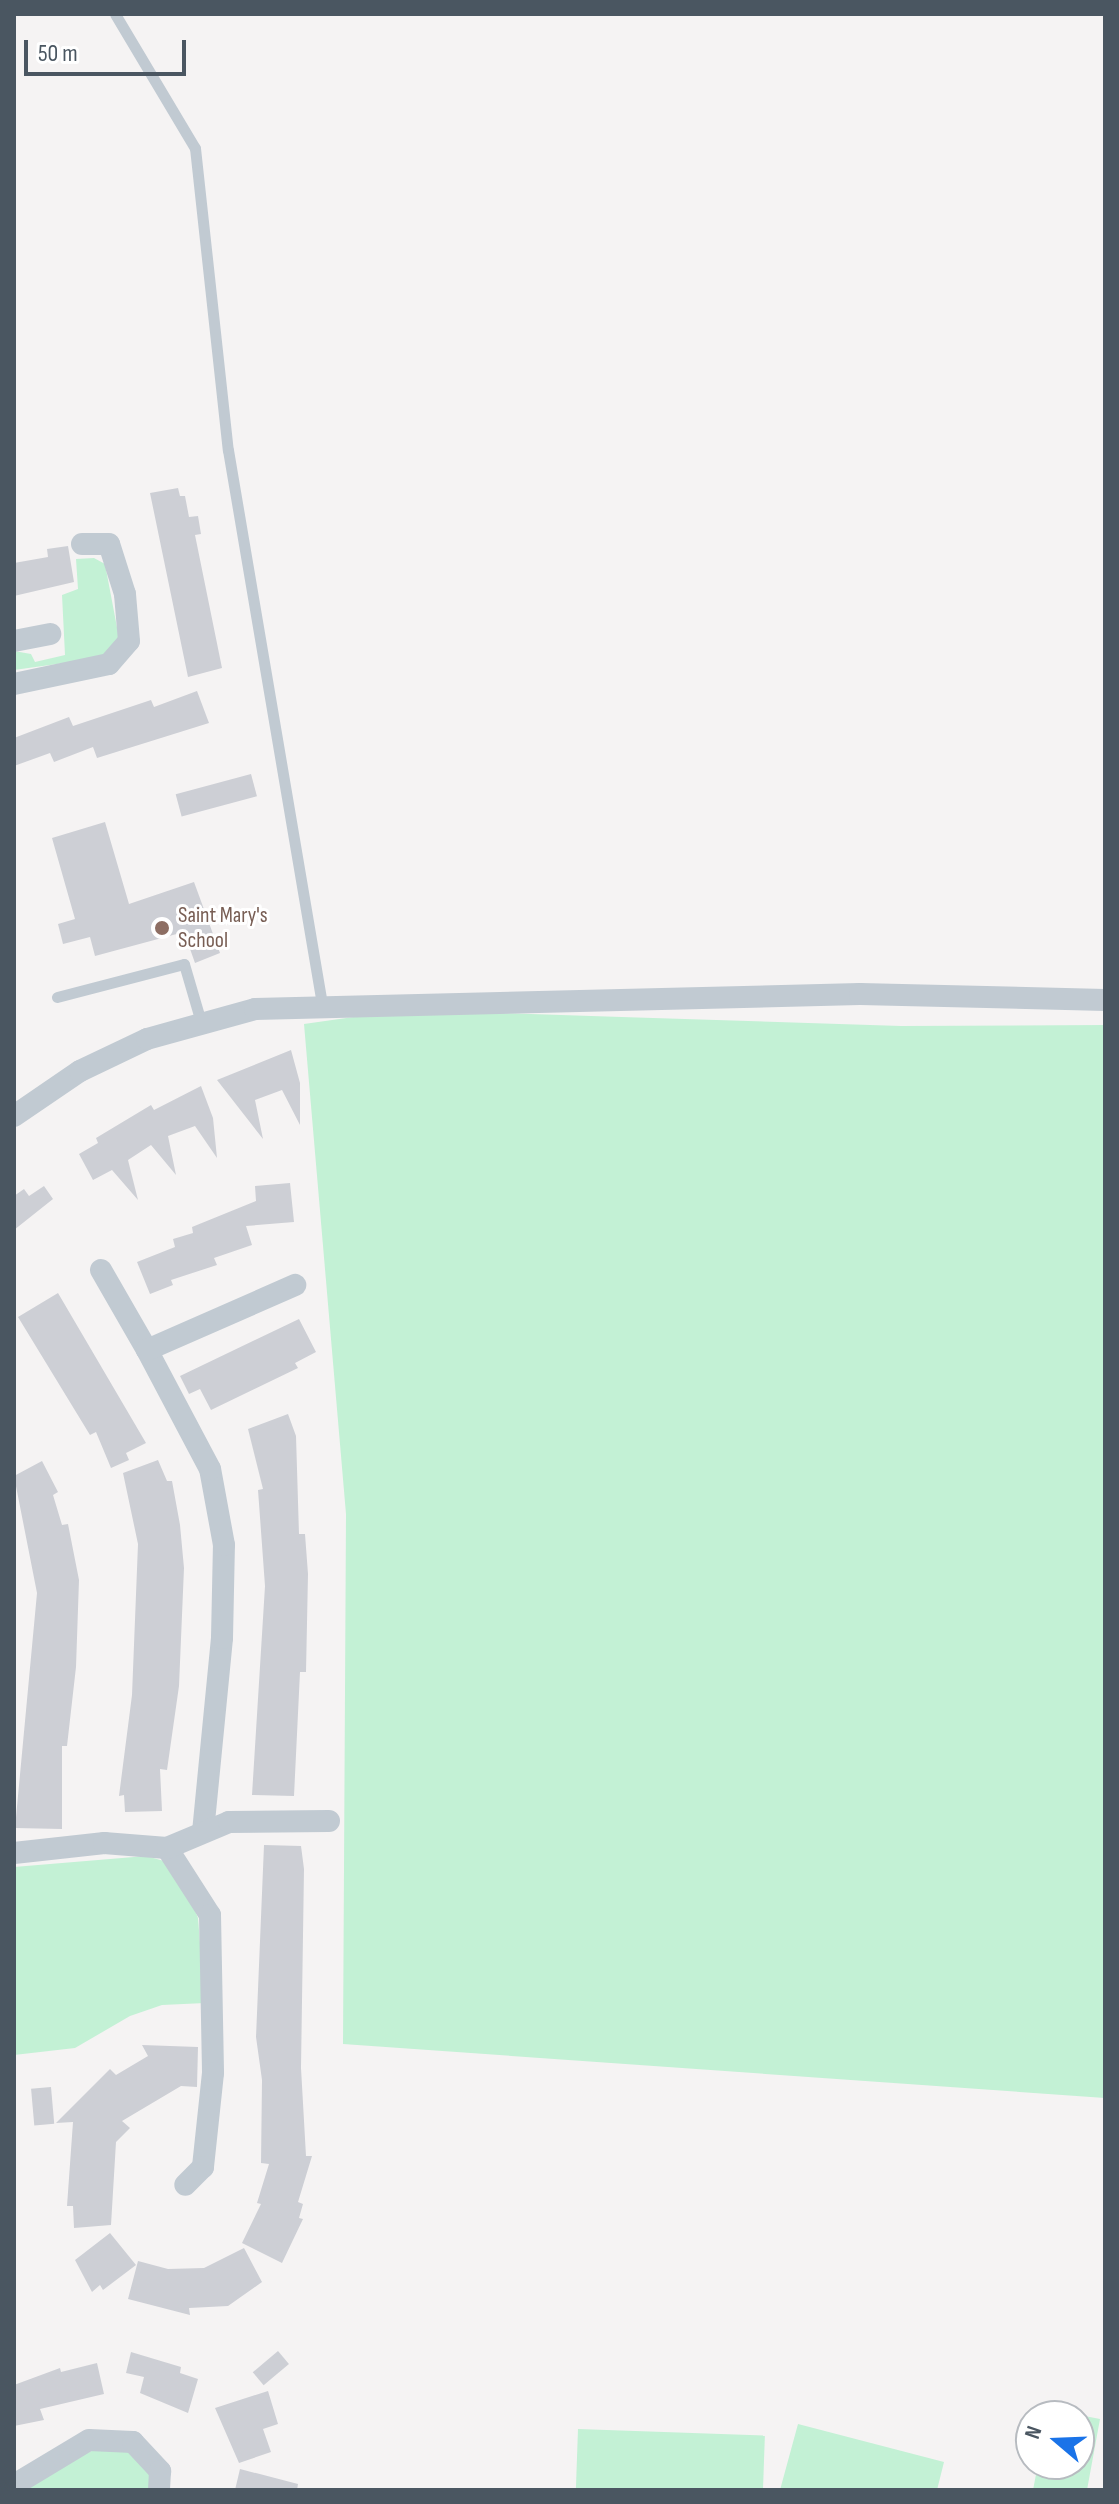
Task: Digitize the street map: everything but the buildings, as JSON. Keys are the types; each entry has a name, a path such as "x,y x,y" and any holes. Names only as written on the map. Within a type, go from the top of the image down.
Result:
{"street":[{"path":"14,684 109,664 129,641 125,594 109,544 82,544"},
{"path":"14,641 50,634"},
{"path":"17,1107 80,1071 147,1039 255,1009 322,1004 860,994 1105,1000"},
{"path":"101,1270 210,1469 224,1545 222,1638 203,1832"},
{"path":"147,1350 295,1285"},
{"path":"14,1853 104,1843 167,1848 229,1822 329,1821"},
{"path":"167,1848 210,1915 213,2073 203,2167 185,2185"},
{"path":"14,2485 89,2440 133,2442 160,2471 159,2490"}],"lane":[{"path":"115,14 195,148 228,450 322,1004"},
{"path":"57,997 184,964 201,1022"}],"green space":[{"path":"94,558 105,564 119,638 100,658 14,670 14,651 31,654 35,662 65,655 62,595 78,589 76,559"},
{"path":"403,1010 901,1026 1105,1025 1105,2098 343,2044 346,1514 304,1024"},
{"path":"146,1856 164,1861 186,1887 198,1918 205,2003 162,2005 130,2016 75,2048 14,2055 14,1867"},
{"path":"1095,2418 1100,2419 1095,2446"},
{"path":"798,2424 944,2462 937,2490 780,2490"},
{"path":"578,2429 765,2436 763,2490 576,2490"},
{"path":"94,2450 133,2452 149,2469 152,2490 25,2490 50,2470"},
{"path":"1035,2480 1089,2480 1087,2490 1033,2490"}],"place":[{"name":"Saint Mary's School","path":"162,928"}]}
